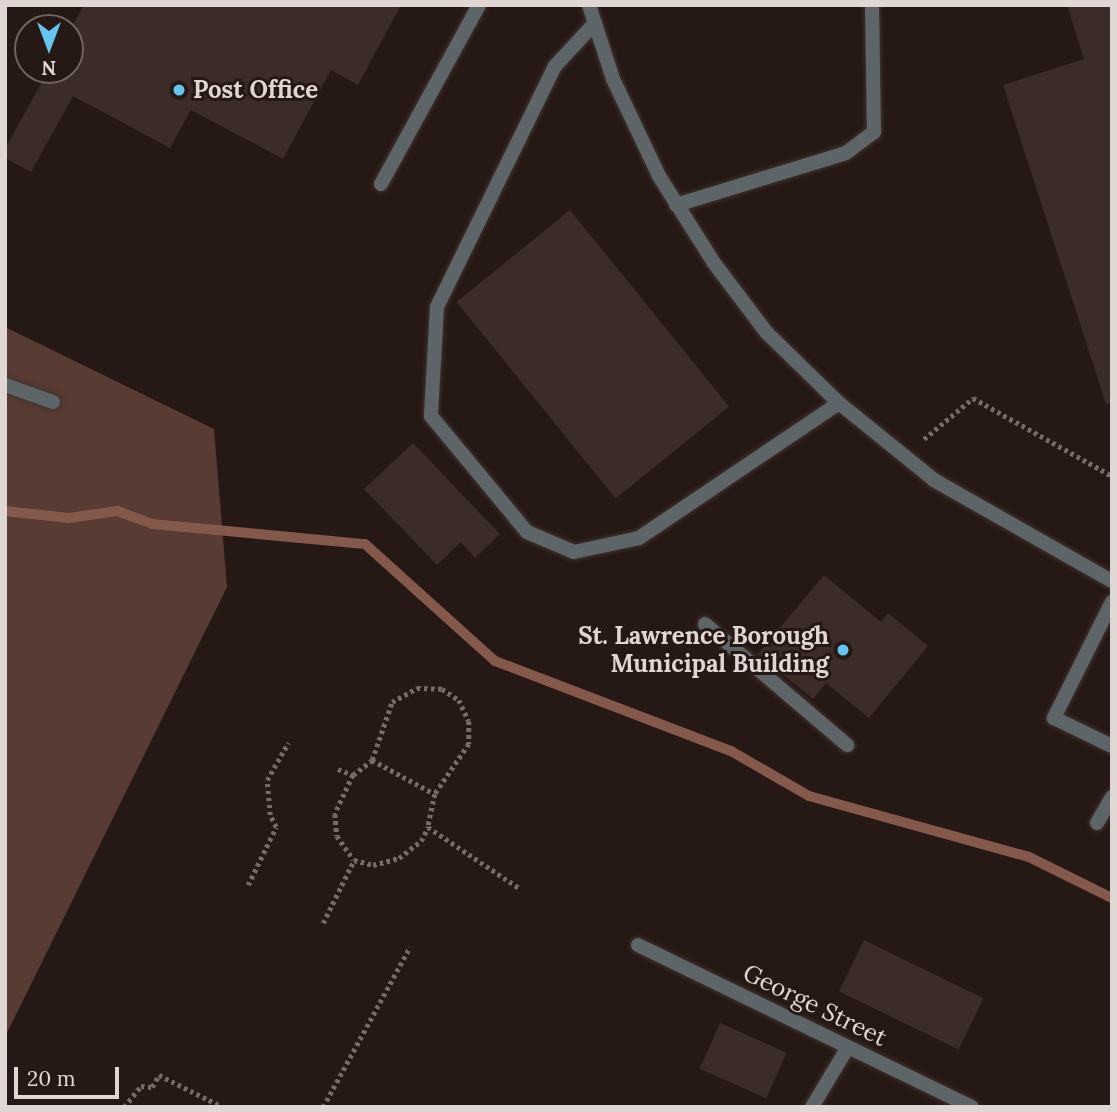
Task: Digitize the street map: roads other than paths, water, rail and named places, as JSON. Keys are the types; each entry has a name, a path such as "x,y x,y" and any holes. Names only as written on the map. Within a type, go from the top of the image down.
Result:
{"street":[{"path":"381,184 479,5"},
{"path":"589,5 629,118 676,205 767,333 839,403 904,456 1007,525 1112,581"},
{"path":"676,205 846,153 874,132 872,5"},
{"path":"595,23 555,66 437,307 431,416 527,532 574,552 639,538 839,403"},
{"path":"5,385 53,402"},
{"path":"1112,602 1054,718 1112,746"},
{"path":"705,624 847,745"},
{"path":"1097,823 1112,797"},
{"name":"George Street","path":"638,945 972,1107"},
{"path":"812,1107 848,1046"}],"waterway":[{"path":"5,511 69,518 117,511 152,524 365,544 495,661 731,751 809,796 1029,857 1112,898"}],"place":[{"name":"Post Office","path":"179,90"},
{"name":"St. Lawrence Borough Municipal Building","path":"843,650"}]}
